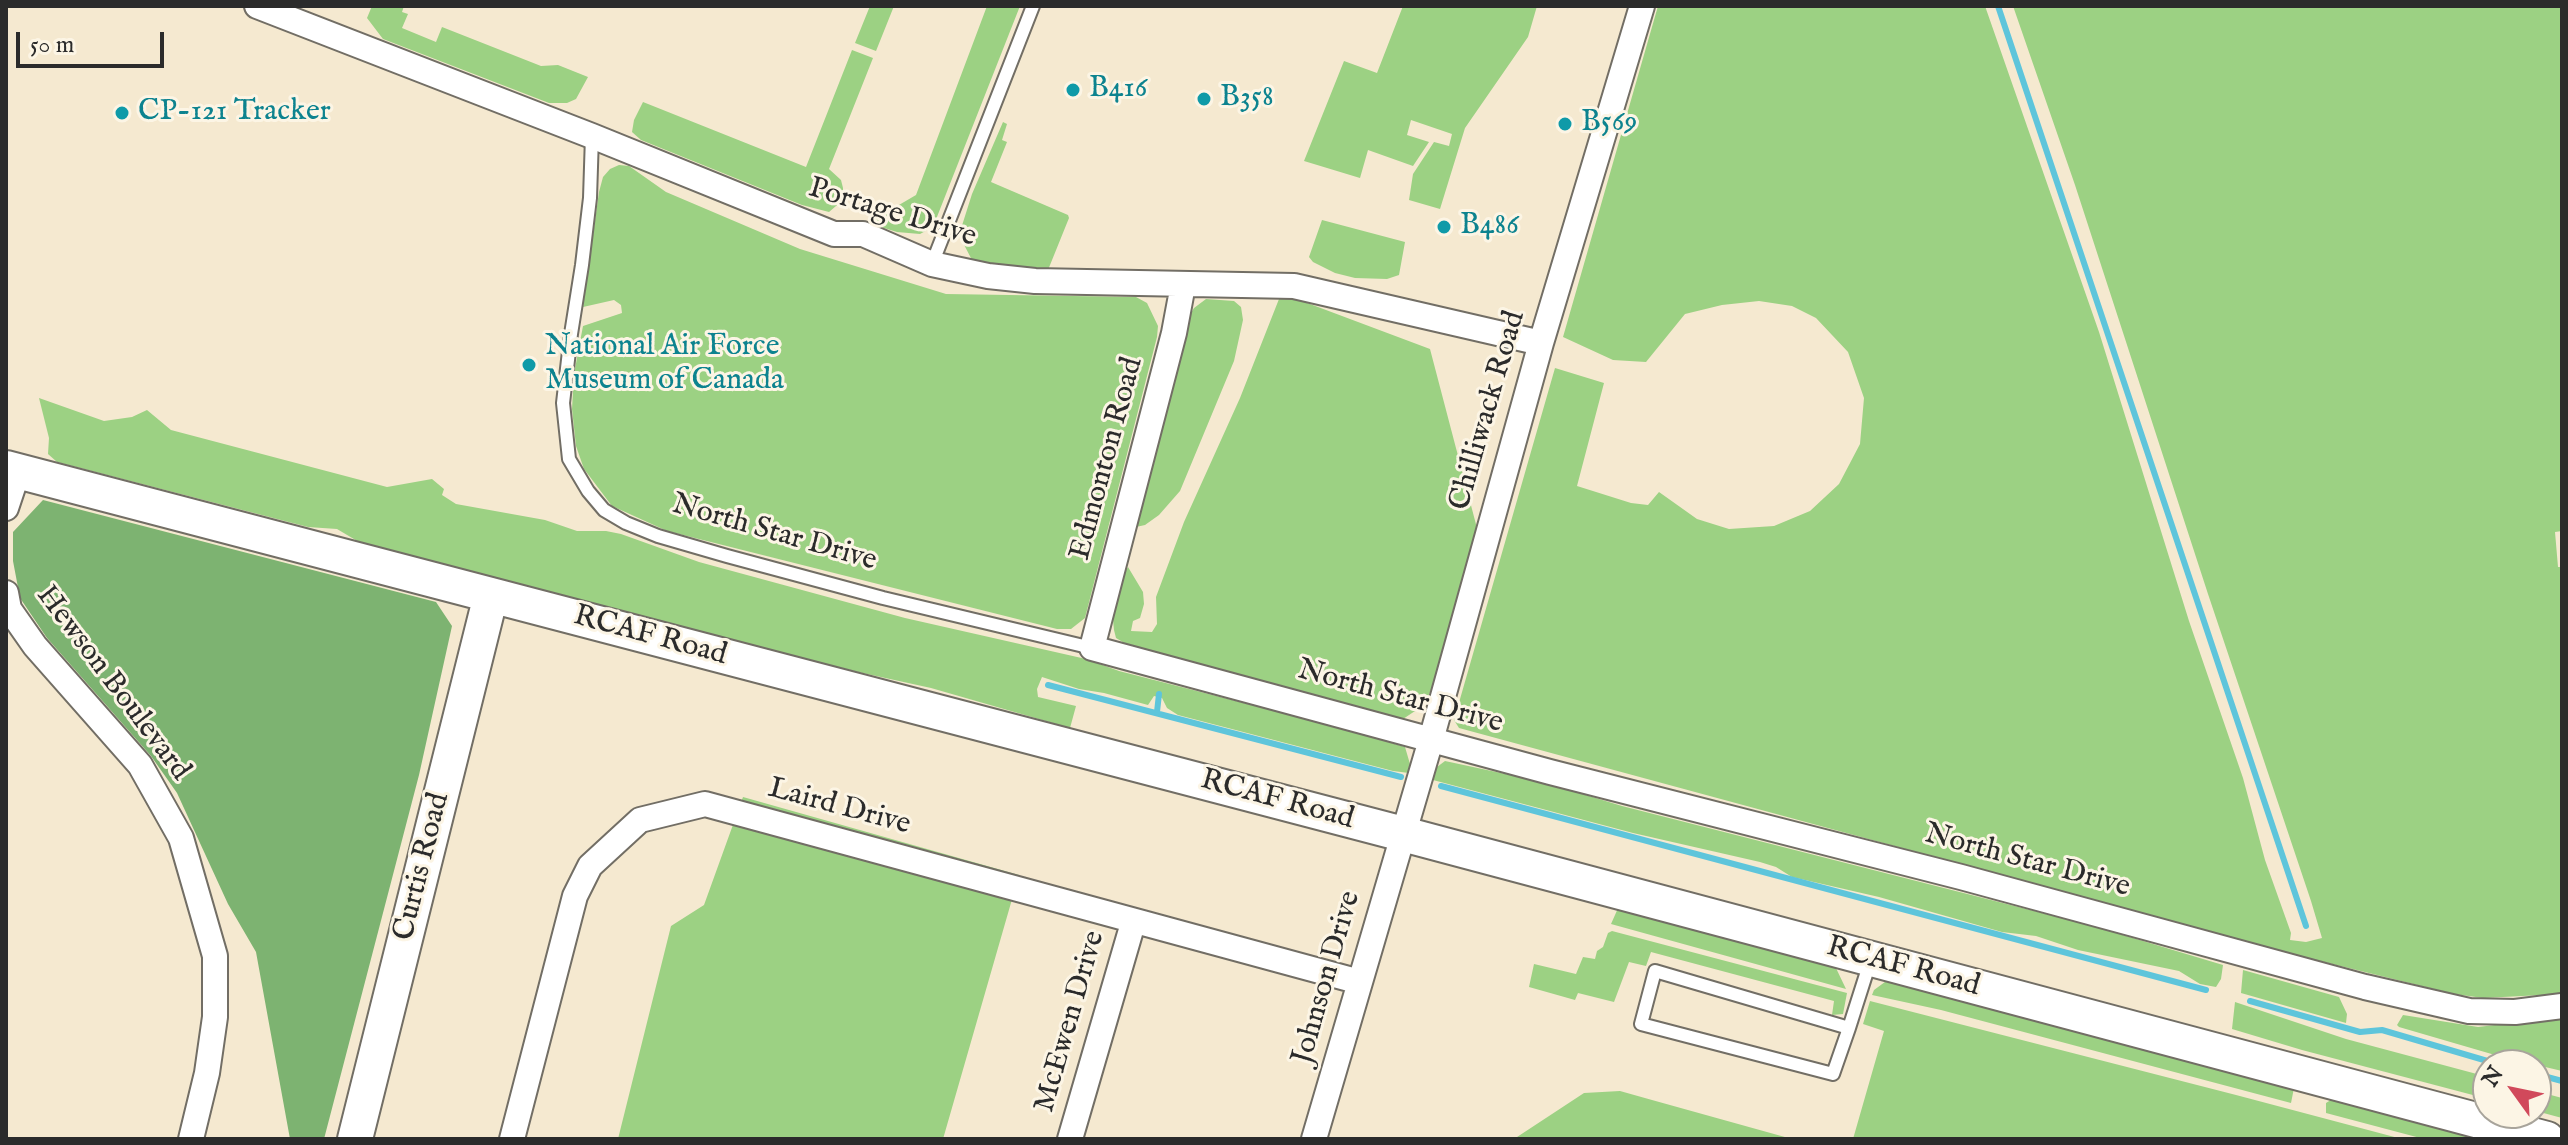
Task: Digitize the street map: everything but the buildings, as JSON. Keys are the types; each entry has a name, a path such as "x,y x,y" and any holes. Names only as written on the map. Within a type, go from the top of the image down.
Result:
{"main road":[{"name":"RCAF Road","path":"12,470 1403,834 2547,1139"},
{"name":"Curtis Road","path":"355,1139 491,595"}],"street":[{"name":"Portage Drive","path":"257,6 834,234 863,234 932,264 988,276 1035,281 1294,286 1541,343"},
{"name":"Chilliwack Road","path":"1403,834 1541,343 1642,6"},
{"name":"Edmonton Road","path":"1092,648 1174,333 1183,285"},
{"path":"6,508 12,470"},
{"name":"Hewson Boulevard","path":"6,593 9,609 35,646 140,765 181,838 215,956 215,1017 207,1073 191,1139"},
{"name":"North Star Drive","path":"1092,648 2365,987 2469,1011 2515,1012 2562,1006"},
{"name":"Laird Drive","path":"512,1139 575,896 590,866 640,820 705,804 1133,923 1360,982"},
{"name":"Johnson Drive","path":"1314,1139 1403,834"},
{"name":"McEwen Drive","path":"1070,1139 1133,923"}],"lane":[{"path":"932,264 1033,6"},
{"name":"North Star Drive","path":"592,136 588,212 563,403 569,459 588,491 604,510 658,536 727,556 883,598 1092,648"},
{"path":"1849,1028 1655,971 1641,1024 1833,1074 1849,1028 1870,959"}],"green space":[{"path":"372,6 404,6 402,12 408,14 402,28 436,42 442,27 541,66 558,65 588,77 576,99 567,103 549,103 383,39 367,18"},
{"path":"870,6 894,6 876,51 855,43"},
{"path":"987,6 1020,6 933,227 920,234 897,232 871,224 916,195"},
{"path":"1403,6 1537,6 1528,37 1465,128 1440,209 1409,200 1413,174 1434,142 1449,146 1452,134 1411,120 1407,135 1429,142 1413,166 1368,150 1360,178 1304,161 1344,61 1377,73"},
{"path":"1658,6 1985,6 2099,332 2189,621 2243,778 2265,860 2291,933 2290,940 2306,942 2322,938 2311,901 2013,6 2562,6 2562,531 2555,532 2558,567 2562,567 2562,994 2483,998 2454,994 2300,956 1459,728 1454,720 1555,368 1604,383 1577,486 1631,503 1648,505 1659,492 1697,519 1729,529 1774,526 1810,511 1839,484 1860,444 1864,398 1848,352 1816,318 1792,306 1759,301 1722,305 1685,314 1646,362 1613,360 1563,337"},
{"path":"852,50 873,58 829,169 841,180 843,200 829,212 802,205 641,140 632,132 643,102 806,167"},
{"path":"1003,122 1007,124 1002,140 1007,142 991,182 1069,218 1048,270 973,262 959,235 972,194"},
{"path":"619,165 629,166 666,192 800,249 946,294 1136,297 1147,303 1158,326 1157,337 1085,618 1071,629 1057,629 667,531 612,506 584,469 576,446 572,409 574,374 583,326 622,313 621,305 614,300 583,307 599,192 603,177"},
{"path":"1322,220 1405,242 1399,275 1387,279 1355,278 1335,273 1313,262 1309,257"},
{"path":"1294,298 1430,349 1478,532 1434,683 1427,699 1403,719 1131,647 1116,638 1112,609 1128,567 1143,592 1144,604 1140,618 1133,621 1131,631 1152,632 1157,624 1156,597 1184,522 1240,398 1279,299"},
{"path":"1206,299 1234,301 1241,307 1243,320 1234,361 1180,491 1159,515 1136,527 1188,318 1194,308"},
{"path":"39,398 104,421 132,417 147,410 171,430 387,487 432,479 444,489 442,495 456,504 545,520 577,531 621,534 699,562 905,618 1086,659 1119,671 1405,747 1409,773 1178,715 1167,708 1162,698 1154,696 1148,705 1042,677 1037,689 1038,697 1076,706 1070,728 931,688 655,621 364,545 337,529 308,527 57,462 48,454 49,438"},
{"path":"43,500 436,602 452,626 419,775 324,1139 290,1139 256,952 228,904 177,793 151,756 47,638 20,598 13,561 13,532"},
{"path":"1445,761 1543,782 1622,806 2093,926 2223,965 2221,979 2216,987 2200,984 2179,971 2078,950 2036,936 2002,932 1879,897 1792,877 1760,862 1633,833 1433,780 1437,767"},
{"path":"743,797 1019,875 943,1139 618,1139 671,926 704,905"},
{"path":"1619,906 1835,966 1846,989 1611,924"},
{"path":"1612,931 1847,993 1843,1014 1832,1015 1834,1001 1651,952 1646,966 1629,962 1614,1002 1578,993 1575,1000 1529,987 1534,964 1576,974 1583,957 1595,959 1597,951"},
{"path":"2243,970 2339,997 2347,1014 2346,1023 2241,993"},
{"path":"1889,979 2294,1088 2291,1103 1941,1010 1872,995"},
{"path":"1870,1001 2402,1139 1853,1139 1884,1031 1863,1024"},
{"path":"2235,1002 2346,1039 2472,1073 2472,1095 2302,1050 2232,1029"},
{"path":"2403,1015 2478,1027 2562,1017 2562,1071 2552,1069 2552,1049 2474,1049 2397,1025"},
{"path":"1620,1091 1792,1139 1514,1139 1584,1093"},
{"path":"2552,1095 2562,1098 2562,1118 2552,1115"},
{"path":"2334,1098 2495,1139 2424,1139 2326,1113 2326,1103"}],"waterway":[{"path":"1998,6 2306,926"},
{"path":"1048,685 1401,777"},
{"path":"1157,712 1159,694"},
{"path":"1441,786 2206,990"},
{"path":"2250,1001 2360,1032 2382,1030 2472,1056"},
{"path":"2552,1078 2562,1081"}],"place":[{"name":"B416","path":"1073,90"},
{"name":"B358","path":"1204,99"},
{"name":"CP-121 Tracker","path":"122,113"},
{"name":"B569","path":"1565,124"},
{"name":"B486","path":"1444,227"},
{"name":"National Air Force Museum of Canada","path":"529,365"}]}
